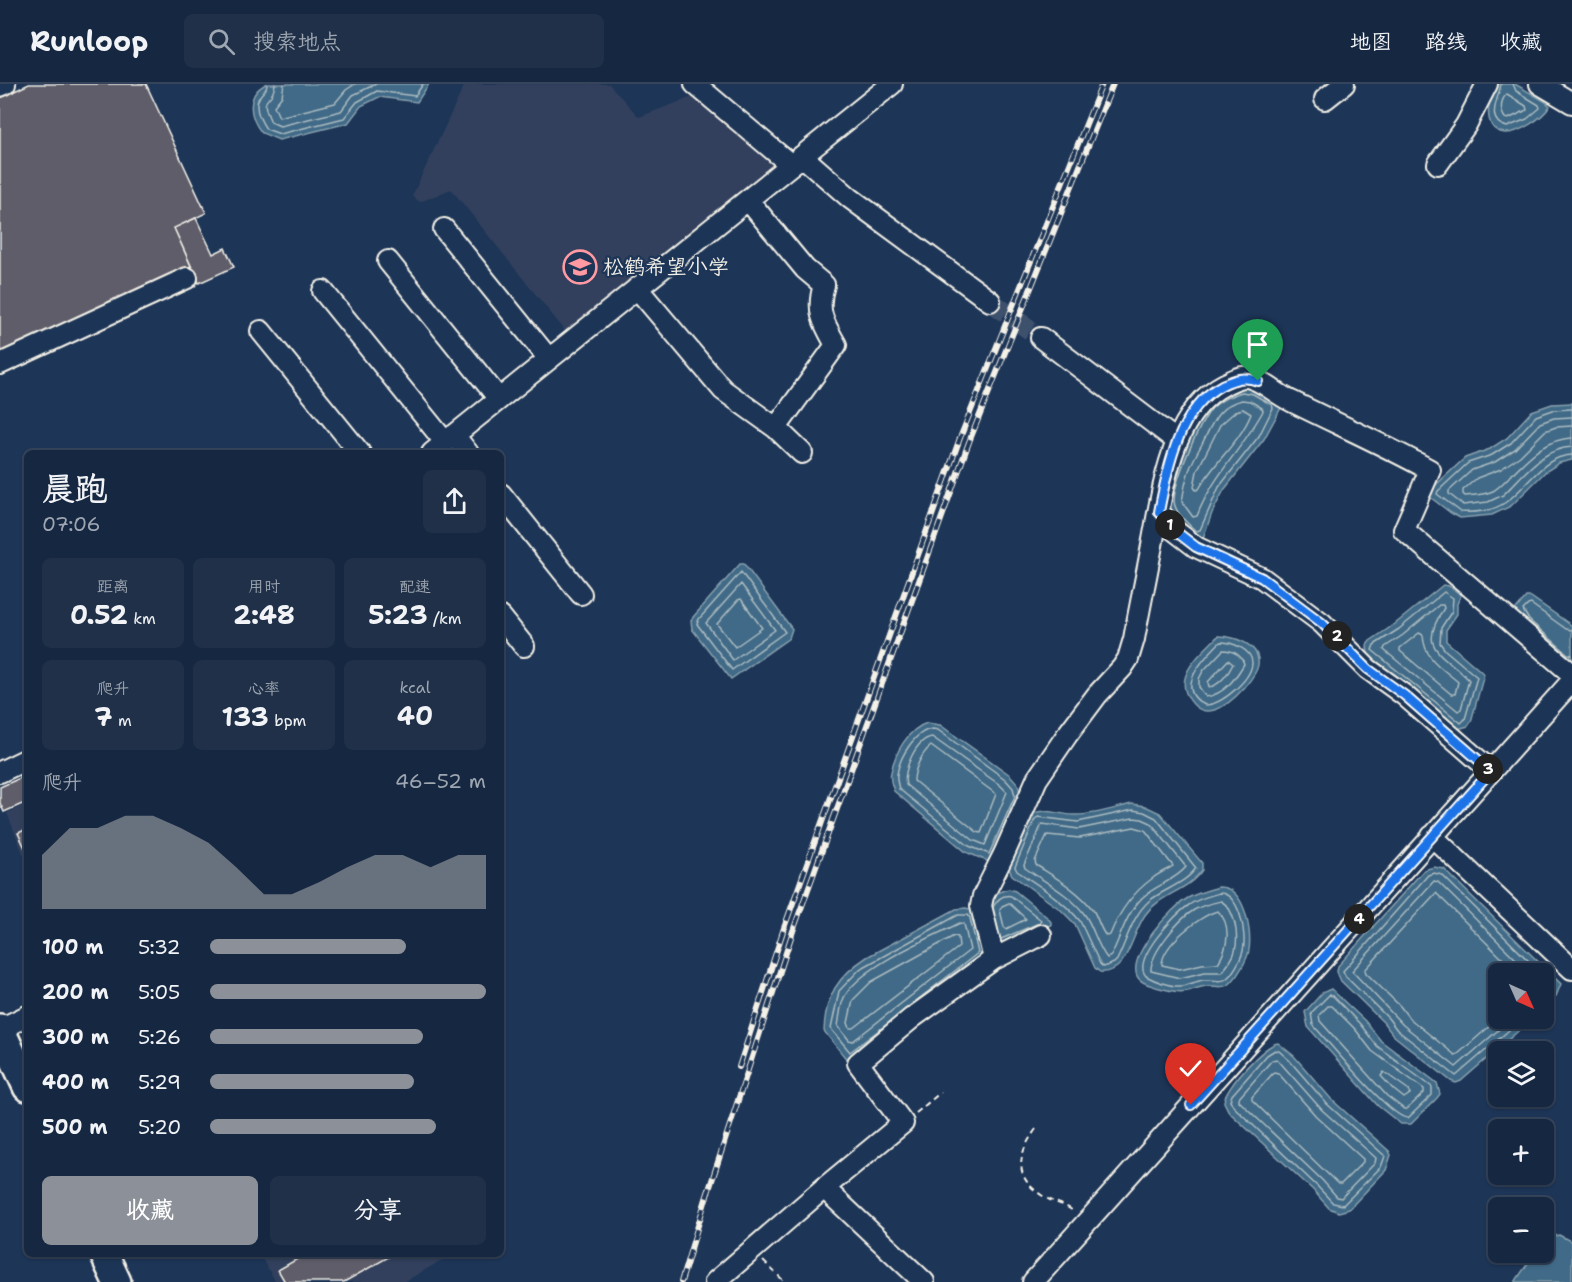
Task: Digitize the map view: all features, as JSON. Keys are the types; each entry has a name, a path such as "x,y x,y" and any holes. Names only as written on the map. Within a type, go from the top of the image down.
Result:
{"highway":[{"path":"2,1036 24,1081"},
{"path":"105,1257 117,1282"}],"street":[{"path":"0,86 5,84"},
{"path":"695,84 990,301"},
{"path":"444,443 892,84"},
{"path":"1325,99 1344,84"},
{"path":"1438,164 1466,125 1487,84"},
{"path":"1540,84 1572,103"},
{"path":"748,200 805,269 824,285 819,311 836,345 776,428"},
{"path":"444,229 549,359"},
{"path":"388,261 499,399"},
{"path":"0,364 187,278"},
{"path":"637,288 723,390 776,428 802,453"},
{"path":"322,291 444,443 461,450"},
{"path":"261,331 358,450"},
{"path":"1041,338 1177,441"},
{"path":"994,959 981,906 983,896 1037,779 1066,735 1128,659 1134,639 1165,478 1177,441 1196,408 1219,387 1243,377 1258,381 1288,400 1393,449 1430,470 1404,530 1572,674"},
{"path":"504,498 581,594"},
{"path":"1159,512 1174,530 1196,547 1262,578 1322,623 1368,669 1404,695 1491,771"},
{"path":"504,621 524,646"},
{"path":"1033,1282 1572,681"},
{"path":"0,772 24,760"},
{"path":"1432,836 1572,969"},
{"path":"714,1282 903,1123 858,1063 912,1018 994,959 1041,935"},
{"path":"2,1036 24,1018"},
{"path":"824,1188 924,1282"}],"path":[{"path":"903,1123 941,1092"},
{"path":"1036,1130 1022,1154 1020,1164 1024,1179 1041,1195 1070,1208 1087,1222"},
{"path":"752,1251 785,1282"}],"shaded area":[{"name":"松鹤希望小学","path":"465,84 609,84 639,117 700,94 778,160 566,332 451,189 420,202 412,196"},
{"path":"24,805 24,856 7,813"},
{"path":"261,1257 448,1257 404,1282 276,1282"}],"water":[{"path":"266,84 429,84 417,102 379,97 361,106 348,123 279,140 262,133 252,113 252,100 259,89"},
{"path":"1496,84 1515,84 1550,106 1547,111 1523,128 1510,133 1497,131 1489,120 1488,113"},
{"path":"1242,386 1254,388 1283,404 1264,439 1224,490 1203,538 1198,542 1177,520 1169,506 1176,469 1189,436 1203,410 1220,396"},
{"path":"1572,403 1572,460 1559,463 1545,472 1511,506 1492,515 1460,518 1426,494 1465,458 1490,449 1507,438 1532,411 1552,404"},
{"path":"740,564 744,564 792,629 789,638 731,679 692,629 691,620"},
{"path":"1443,585 1449,586 1461,595 1457,604 1457,614 1446,630 1446,641 1484,674 1471,722 1468,726 1458,729 1368,655 1367,645 1370,641"},
{"path":"1526,597 1531,597 1572,626 1572,658 1568,662 1518,616 1515,610"},
{"path":"1218,636 1238,640 1251,647 1258,658 1258,665 1252,677 1237,695 1222,707 1206,711 1192,703 1186,693 1185,677 1200,654"},
{"path":"927,723 940,725 1010,775 1018,784 1021,797 993,860 987,861 966,852 894,791 890,775 899,750 908,736"},
{"path":"1132,804 1145,806 1160,813 1202,863 1202,870 1189,883 1151,908 1140,923 1123,961 1109,971 1100,972 1095,968 1075,924 1061,910 1012,875 1008,867 1031,815 1036,812 1083,815"},
{"path":"1434,867 1444,869 1540,963 1488,963 1488,1029 1521,1029 1507,1041 1488,1041 1488,1057 1456,1083 1393,1035 1383,1022 1341,981 1337,972 1338,966 1424,870"},
{"path":"1219,887 1235,894 1241,902 1248,921 1250,942 1248,954 1231,983 1226,986 1206,986 1180,992 1156,987 1140,980 1136,967 1139,956 1162,921 1188,898"},
{"path":"1009,889 1015,891 1048,918 1051,925 995,948 989,922 989,905 992,898 999,892"},
{"path":"956,909 972,910 985,951 983,957 848,1061 824,1031 830,997 841,980 867,957"},
{"path":"1554,977 1561,984 1554,998"},
{"path":"1331,989 1365,1021 1381,1041 1437,1083 1440,1094 1411,1124 1401,1124 1378,1106 1308,1027 1305,1012 1322,993"},
{"path":"1278,1043 1294,1056 1332,1100 1391,1155 1386,1170 1349,1209 1339,1212 1329,1208 1313,1190 1229,1112 1224,1102 1230,1088 1246,1068 1264,1051"},
{"path":"1559,1235 1572,1242 1572,1282 1515,1282 1528,1263 1554,1263 1554,1236"}],"building":[{"path":"29,84 146,84 206,213 174,228 191,266 0,356 0,98"},
{"path":"196,218 213,254 225,248 234,267 199,283 174,228"},
{"path":"24,776 24,803 4,812 0,803 0,787"},
{"path":"24,830 24,846 18,833"},
{"path":"301,1257 389,1257 344,1282 285,1282 278,1270"}],"tunnel":[{"path":"990,301 1041,338"}],"railway":[{"path":"739,1067 784,928 960,438 1102,84"},
{"path":"681,1282 793,931 969,442 1113,84"}],"place":[{"name":"松鹤希望小学","path":"580,267"}],"route":[{"path":"1191,1105 1491,771 1404,695 1368,669 1322,623 1262,578 1196,547 1174,530 1159,512 1165,478 1177,441 1196,408 1219,387 1233,380 1248,377 1258,381"}]}
